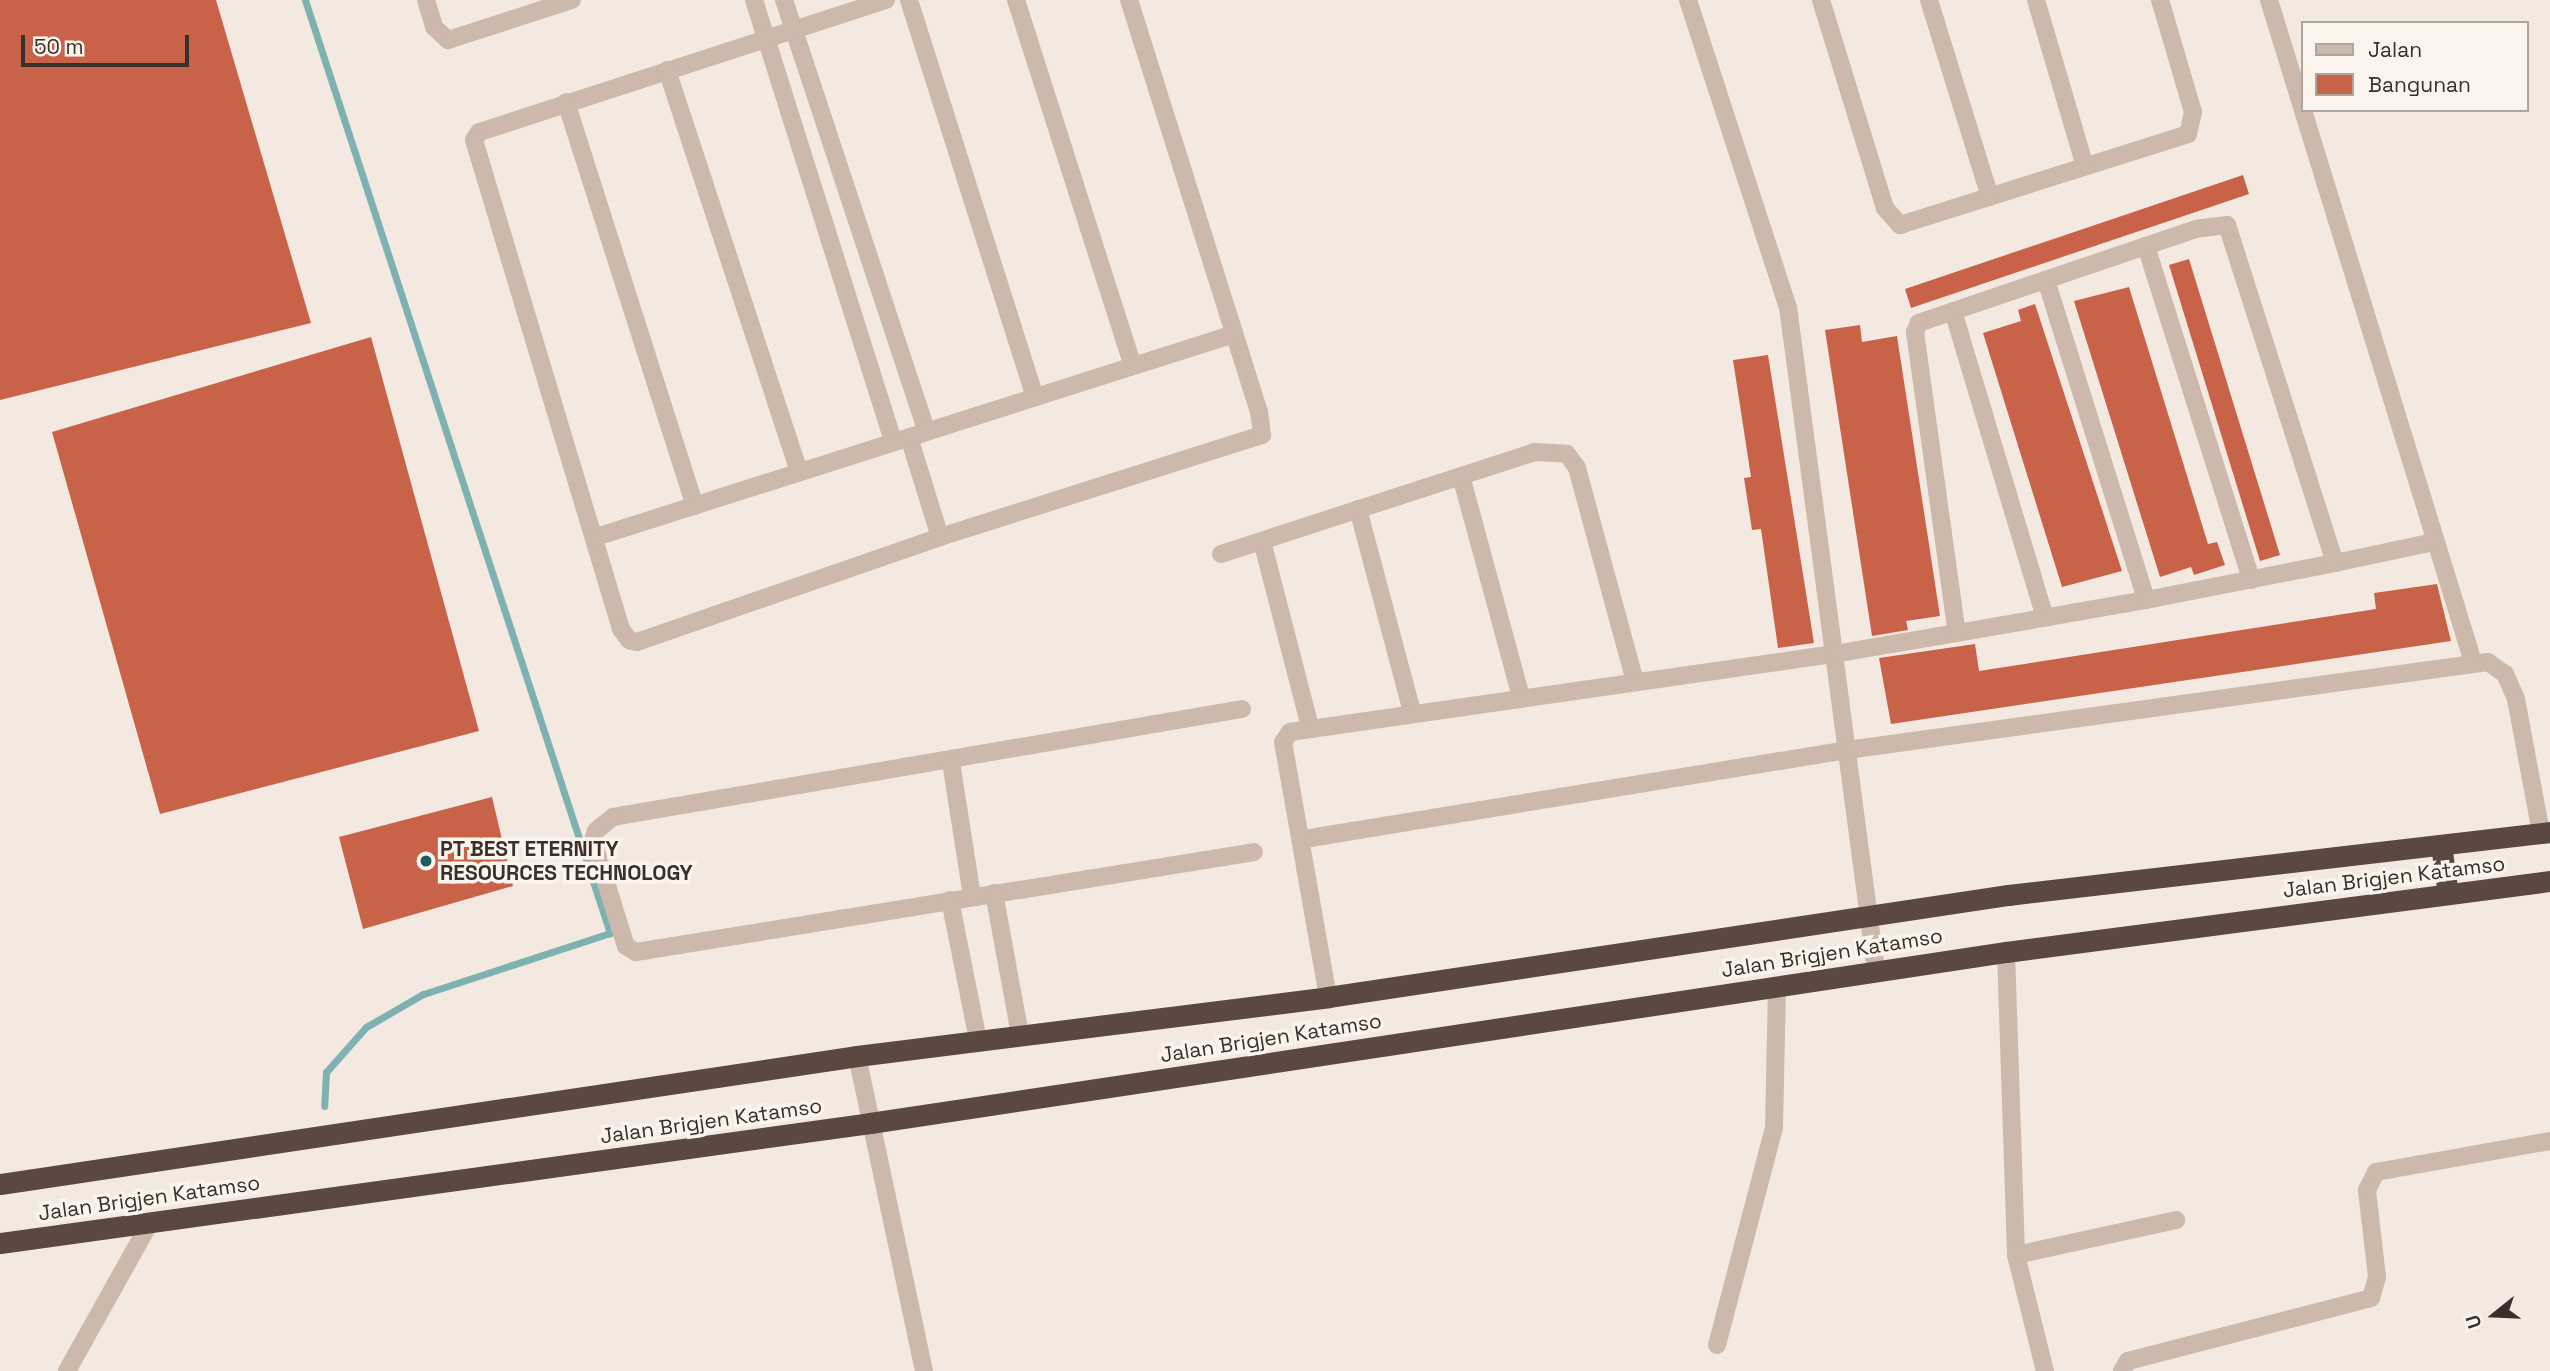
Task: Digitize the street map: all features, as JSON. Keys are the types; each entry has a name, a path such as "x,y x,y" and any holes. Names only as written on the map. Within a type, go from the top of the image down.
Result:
{"highway":[{"name":"Jalan Brigjen Katamso","path":"0,1184 857,1056 1328,997 1868,915 2545,833"},
{"path":"2441,845 2448,894"},
{"name":"Jalan Brigjen Katamso","path":"0,1243 870,1123 2006,951 2550,881"}],"street":[{"path":"426,0 434,27 448,40 547,4 572,0"},
{"path":"754,0 901,440 940,537"},
{"path":"784,0 927,432"},
{"path":"886,0 566,102 479,132 474,140 596,537 621,629 637,642 940,537 1257,439 1264,430 1129,0"},
{"path":"909,0 1035,397"},
{"path":"1016,0 1133,366"},
{"path":"1688,0 1788,307 1876,971"},
{"path":"1821,0 1891,219 1915,223 2085,166 2175,140 2193,126 2160,0"},
{"path":"1929,0 1990,197"},
{"path":"2036,0 2085,166"},
{"path":"2269,0 2302,108"},
{"path":"667,70 799,472"},
{"path":"566,102 695,506"},
{"path":"2303,112 2473,662"},
{"path":"1957,633 1915,332 1924,318 2221,222 2232,231 2335,563"},
{"path":"2146,246 2251,580"},
{"path":"2046,280 2146,600"},
{"path":"1952,311 2045,618"},
{"path":"596,537 1234,334"},
{"path":"1221,554 1534,452 1567,454 1577,468 1635,681"},
{"path":"1461,475 1521,697"},
{"path":"1359,509 1412,712"},
{"path":"1262,541 1310,726"},
{"path":"1328,997 1304,839 1283,742 1290,732 1310,726 1834,654 2146,600 2434,542"},
{"path":"1304,839 1847,750 2473,662 2488,662 2505,674 2516,699 2545,833"},
{"path":"1242,709 951,762 613,817 596,831 593,841 626,946 636,952 1254,852"},
{"path":"951,762 972,896"},
{"path":"994,893 1020,1035"},
{"path":"950,900 978,1040"},
{"path":"2006,951 2016,1255 2045,1371"},
{"path":"1717,1345 1774,1128 1777,986"},
{"path":"857,1056 924,1371"},
{"path":"2122,1371 2128,1361 2371,1298 2377,1277 2367,1190 2376,1172 2550,1141"},
{"path":"2016,1255 2176,1220"},
{"path":"67,1371 149,1224"}],"building":[{"path":"0,0 216,0 311,323 0,400"},
{"path":"2243,175 2249,194 1911,308 1905,289"},
{"path":"2189,259 2280,555 2260,561 2169,265"},
{"path":"2129,287 2208,544 2217,542 2225,565 2194,575 2191,567 2160,577 2074,301"},
{"path":"2035,304 2122,571 2062,587 1983,333 2021,321 2018,310"},
{"path":"1860,325 1862,342 1897,336 1940,616 1906,621 1908,630 1872,636 1825,330"},
{"path":"371,337 479,731 160,814 52,432"},
{"path":"1768,355 1814,643 1778,648 1761,529 1752,530 1744,478 1751,477 1733,360"},
{"path":"2437,584 2451,641 1891,724 1879,658 1975,644 1979,671 2376,609 2374,593"},
{"name":"PT BEST ETERNITY RESOURCES TECHNOLOGY","path":"492,797 513,886 363,929 339,837"}],"waterway":[{"path":"305,0 610,933 423,994 366,1027 326,1072 324,1106"}],"place":[{"name":"PT BEST ETERNITY RESOURCES TECHNOLOGY","path":"426,861"}]}
